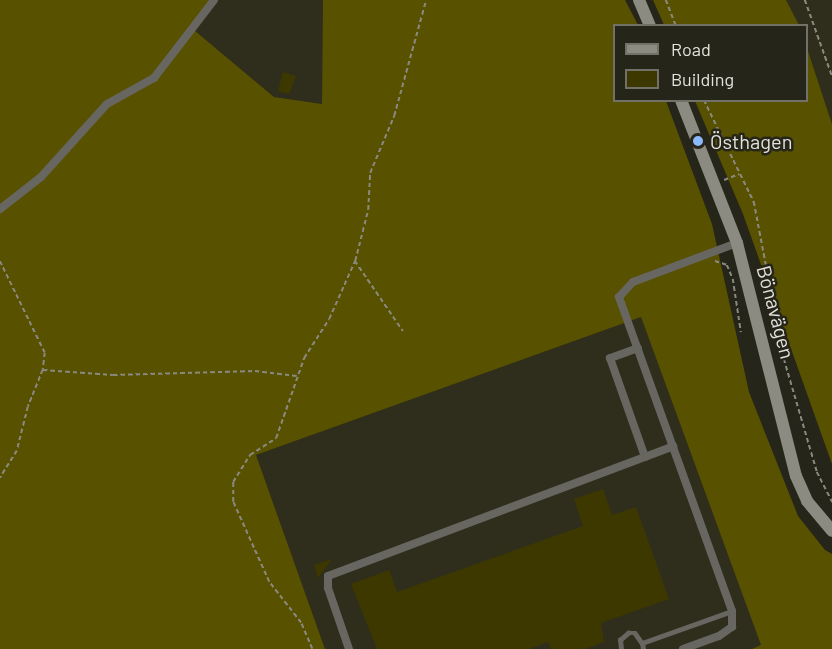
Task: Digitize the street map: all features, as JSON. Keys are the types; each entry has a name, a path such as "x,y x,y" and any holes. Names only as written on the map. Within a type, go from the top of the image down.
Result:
{"street":[{"path":"0,209 41,177 107,104 154,78 214,0"},
{"path":"639,0 649,24"},
{"name":"Bönavägen","path":"682,102 737,243 796,476 807,501 832,531"},
{"path":"683,649 719,636 732,627 732,611 619,297 633,282 737,243"},
{"path":"638,348 610,358 645,457"},
{"path":"349,649 328,588 328,576 672,446"}],"lane":[{"path":"621,649 620,640 628,633 635,633 642,646 732,611"}],"path":[{"path":"312,649 301,623 269,582 232,493 233,482 250,455 276,438 298,376 354,261 368,210 370,173 394,116 426,0"},
{"path":"666,0 675,24"},
{"path":"805,0 832,76"},
{"path":"705,102 754,202 784,359 817,472 832,502"},
{"path":"0,261 36,328 45,353 43,370 27,407 17,451 0,478"},
{"path":"354,261 403,331"},
{"path":"712,261 727,265 733,279 741,332"},
{"path":"43,370 113,375 255,371 298,376"}],"shaded area":[{"path":"0,0 218,0 194,30 274,97 322,104 323,0 625,0 637,24 613,24 613,102 666,102 712,224 749,392 798,516 825,550 832,554 832,649 752,649 761,645 641,317 256,455 325,649 0,649"},
{"path":"218,0 323,0 323,104 274,97 194,30"},
{"path":"653,0 786,0 798,24 664,24"},
{"path":"786,0 832,0 832,124 808,51 808,24 798,24"},
{"path":"808,51 832,124 832,464 743,214 695,102 808,102"},
{"path":"641,317 762,646 752,649 325,649 256,455"}],"building":[{"path":"283,72 296,76 289,94 278,91"},
{"path":"603,489 612,515 636,507 669,599 601,623 604,642 585,649 551,649 548,642 529,649 377,649 351,584 389,570 397,592 583,526 574,499"},
{"path":"332,559 318,578 314,565"}],"place":[{"name":"Östhagen","path":"698,141"}]}
